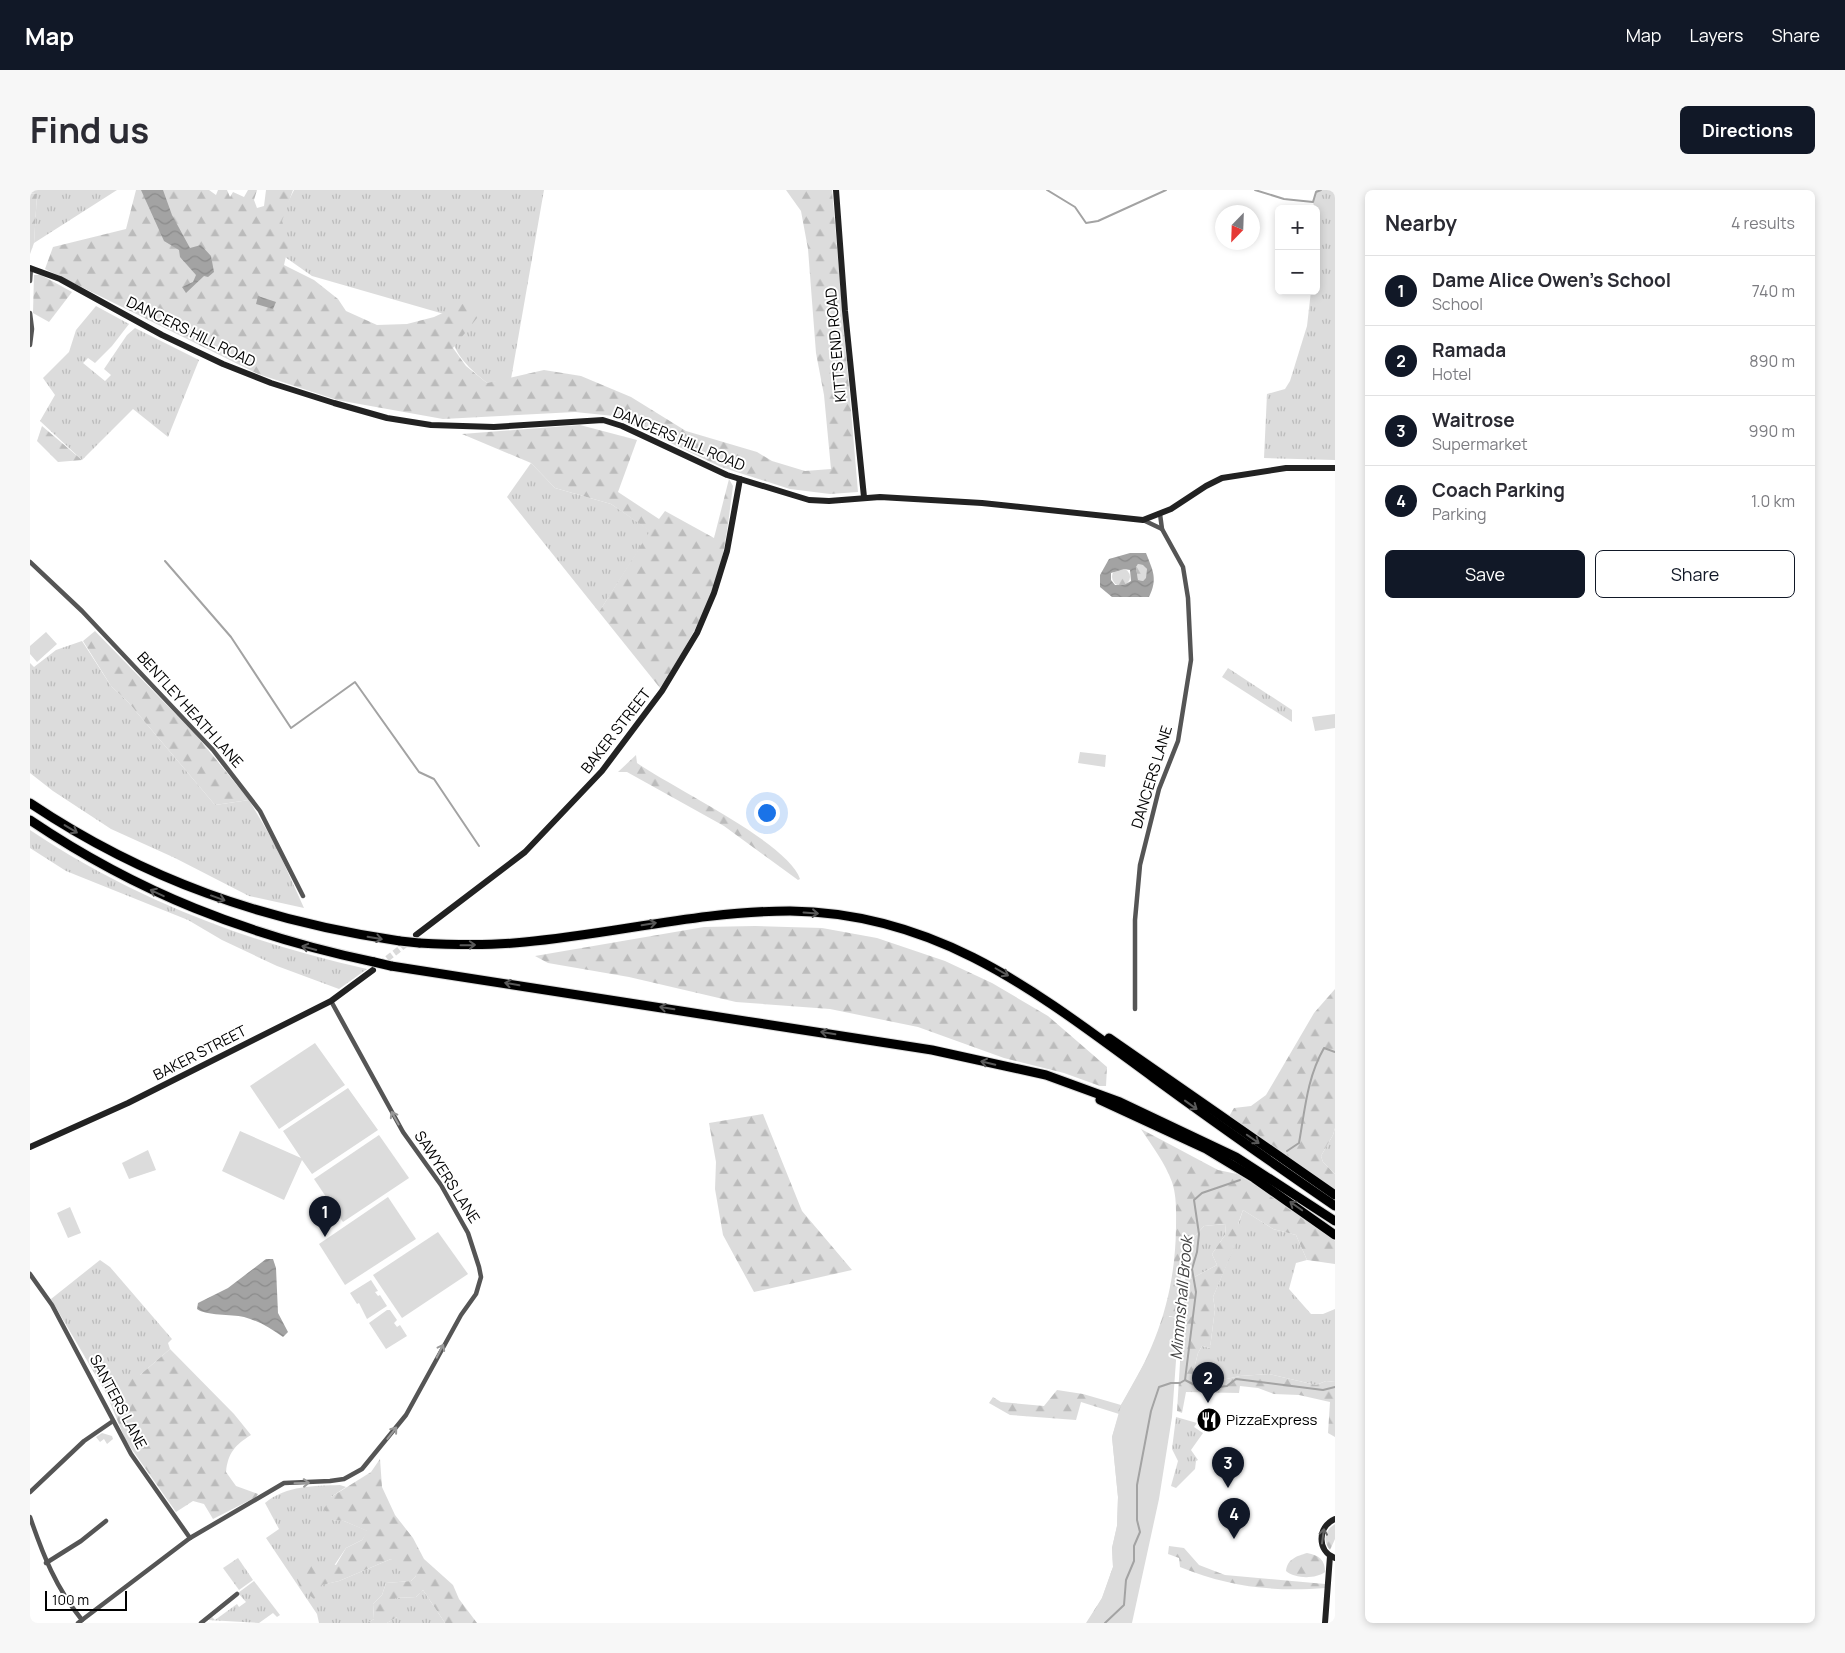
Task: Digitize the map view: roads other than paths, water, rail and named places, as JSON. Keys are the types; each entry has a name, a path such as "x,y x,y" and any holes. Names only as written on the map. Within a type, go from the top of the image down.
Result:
{"highway":[{"path":"30,803 119,855 206,893 263,913 315,927 400,941 418,939 463,946 526,942 691,918 753,912 792,911 835,915 902,928 959,950 1006,974 1082,1024 1222,1128 1335,1206"},
{"path":"30,820 117,873 194,909 293,944 374,966 391,966 932,1050 1046,1075 1111,1098 1158,1118 1236,1157 1335,1221"},
{"path":"1082,1024 1110,1038 1335,1195"},
{"path":"1035,1074 1044,1080 1098,1099 1206,1149 1254,1178 1335,1235"}],"street":[{"name":"KITTS END ROAD","path":"836,190 845,311 864,497"},
{"name":"DANCERS HILL ROAD","path":"30,268 60,280 162,335 223,364 271,384 334,403 401,421 460,427 494,427 603,420 622,426 740,479 809,500 829,501 864,497 982,503 1142,520 1160,514 1222,478 1296,467 1335,468"},
{"path":"30,268 30,281"},
{"path":"30,312 32,329 30,345"},
{"name":"BAKER STREET","path":"418,939 525,852 596,778 662,691 697,633 714,593 727,551 740,479"},
{"name":"DANCERS LANE","path":"1135,1009 1135,920 1140,866 1158,789 1178,741 1191,660 1188,598 1183,567 1170,540 1162,529 1160,514"},
{"path":"1142,520 1162,529"},
{"name":"BENTLEY HEATH LANE","path":"30,562 93,623 213,750 260,811 304,896"},
{"name":"BAKER STREET","path":"30,1147 128,1103 331,1001 374,966"},
{"name":"SAWYERS LANE","path":"190,1538 284,1483 330,1482 344,1479 362,1469 406,1415 461,1315 476,1294 480,1277 475,1249 460,1218 441,1185 403,1132 331,1001"},
{"name":"SANTERS LANE","path":"30,1274 52,1305 131,1454 190,1538"},
{"path":"30,1492 32,1485 92,1435 113,1422"},
{"path":"30,1517 46,1563 80,1622 190,1538"},
{"path":"1326,1623 1332,1557 1322,1546 1321,1533 1327,1524 1335,1519"},
{"path":"46,1563 77,1544 106,1521"},
{"path":"201,1623 237,1594"}],"water":[{"path":"141,190 163,190 172,215 190,248 201,245 211,256 214,272 208,277 204,276 186,293 182,287 193,282 196,275 180,257 179,250 164,241"},
{"path":"258,296 276,302 273,309 256,304"},
{"path":"1130,553 1146,553 1154,580 1149,597 1112,597 1100,587 1100,575 1109,559","holes":["1138,564 1143,565 1147,569 1146,578 1143,581 1138,580 1136,567","1124,569 1130,570 1131,581 1124,585 1115,585 1111,580 1111,573"]},
{"path":"266,1259 273,1259 276,1268 278,1313 288,1332 283,1337 264,1325 249,1319 239,1316 206,1313 197,1309 198,1303 228,1288"}],"waterway":[{"path":"1047,190 1075,207 1086,223 1098,221 1166,190"},
{"path":"1255,190 1284,199 1313,202 1316,192 1321,190"},
{"path":"165,561 231,637 291,728 355,682 419,772 434,779 479,846"},
{"name":"Mimmshall Brook","path":"1287,1151 1299,1143 1307,1094 1318,1059 1324,1048 1335,1052"},
{"name":"Mimmshall Brook","path":"1105,1623 1124,1605 1126,1580 1134,1561 1134,1546 1140,1532 1137,1520 1137,1485 1151,1411 1159,1387 1171,1383 1180,1383 1185,1380 1196,1292 1192,1269 1197,1252 1199,1234 1194,1200 1202,1193 1240,1180"},
{"path":"1185,1380 1202,1389 1227,1386 1236,1379 1323,1390 1335,1387"}],"tunnel":[{"path":"380,964 410,941"}],"place":[{"name":"Dame Alice Owen's School","path":"325,1237"},
{"name":"Ramada","path":"1208,1403"},
{"name":"PizzaExpress","path":"1209,1420"},
{"name":"Waitrose","path":"1228,1488"},
{"name":"Coach Parking","path":"1234,1539"}]}
